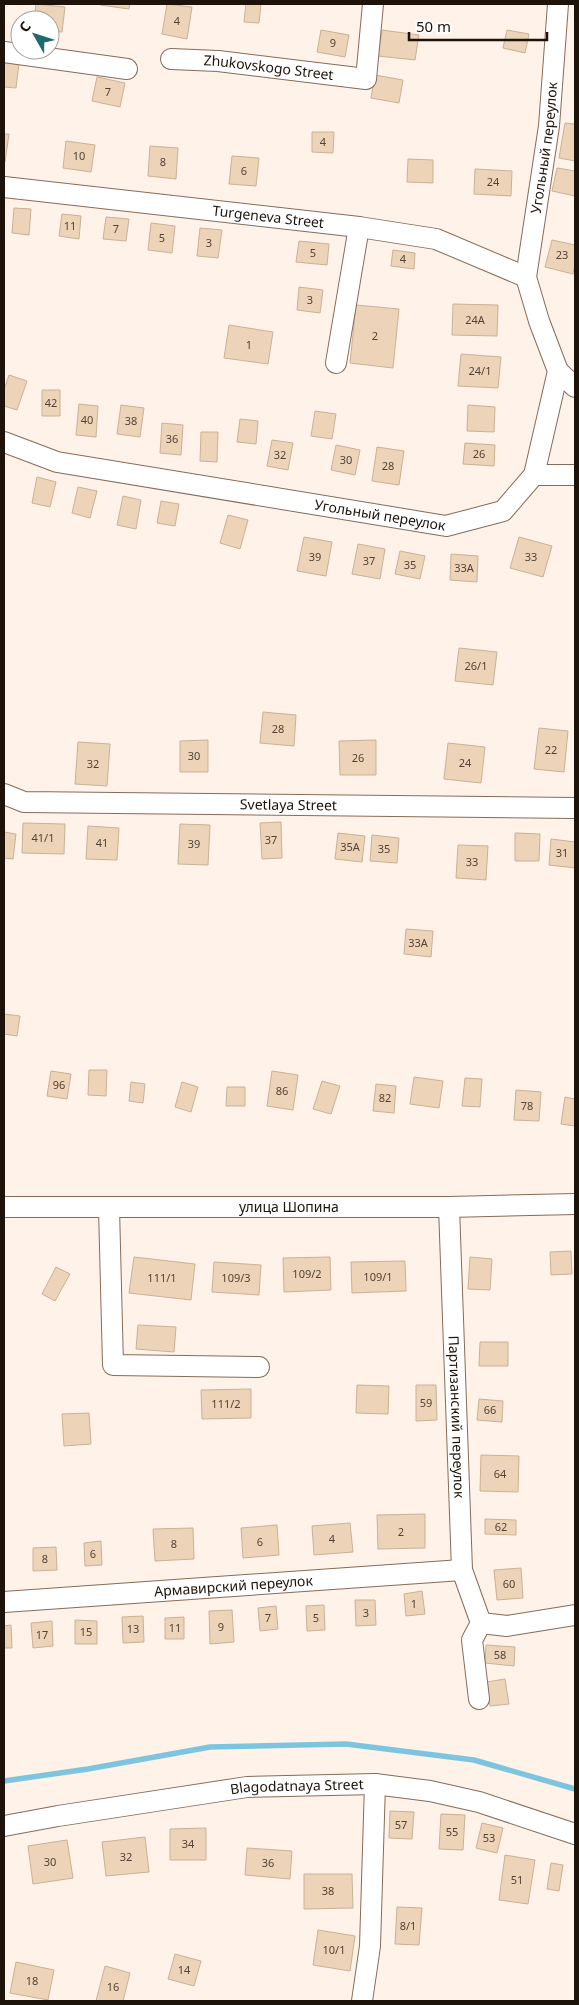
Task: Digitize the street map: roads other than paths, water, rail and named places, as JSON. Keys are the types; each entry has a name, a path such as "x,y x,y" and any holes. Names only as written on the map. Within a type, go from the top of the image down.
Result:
{"street":[{"name":"Zhukovskogo Street","path":"171,59 218,61 366,79 373,4"},
{"name":"Угольный переулок","path":"4,442 56,462 446,526 503,511 534,475 558,371 539,321 526,276 549,126 558,4"},
{"path":"4,52 127,69"},
{"name":"Turgeneva Street","path":"4,187 359,227 436,239 526,276"},
{"path":"336,363 359,227"},
{"path":"558,371 575,386"},
{"path":"534,475 575,474"},
{"name":"Svetlaya Street","path":"4,794 24,802 575,808"},
{"name":"улица Шопина","path":"4,1207 449,1207 575,1204"},
{"name":"Партизанский переулок","path":"449,1207 462,1570 481,1623"},
{"path":"109,1208 113,1365 259,1367"},
{"name":"Армавирский переулок","path":"4,1602 462,1570"},
{"path":"479,1699 472,1640 481,1623 506,1626 575,1615"},
{"path":"375,1784 430,1791 479,1802 575,1834"},
{"name":"Blagodatnaya Street","path":"4,1826 67,1814 247,1787 375,1784 370,1946 362,2001"}],"waterway":[{"path":"4,1781 88,1769 210,1747 346,1744 474,1760 575,1789"}]}
